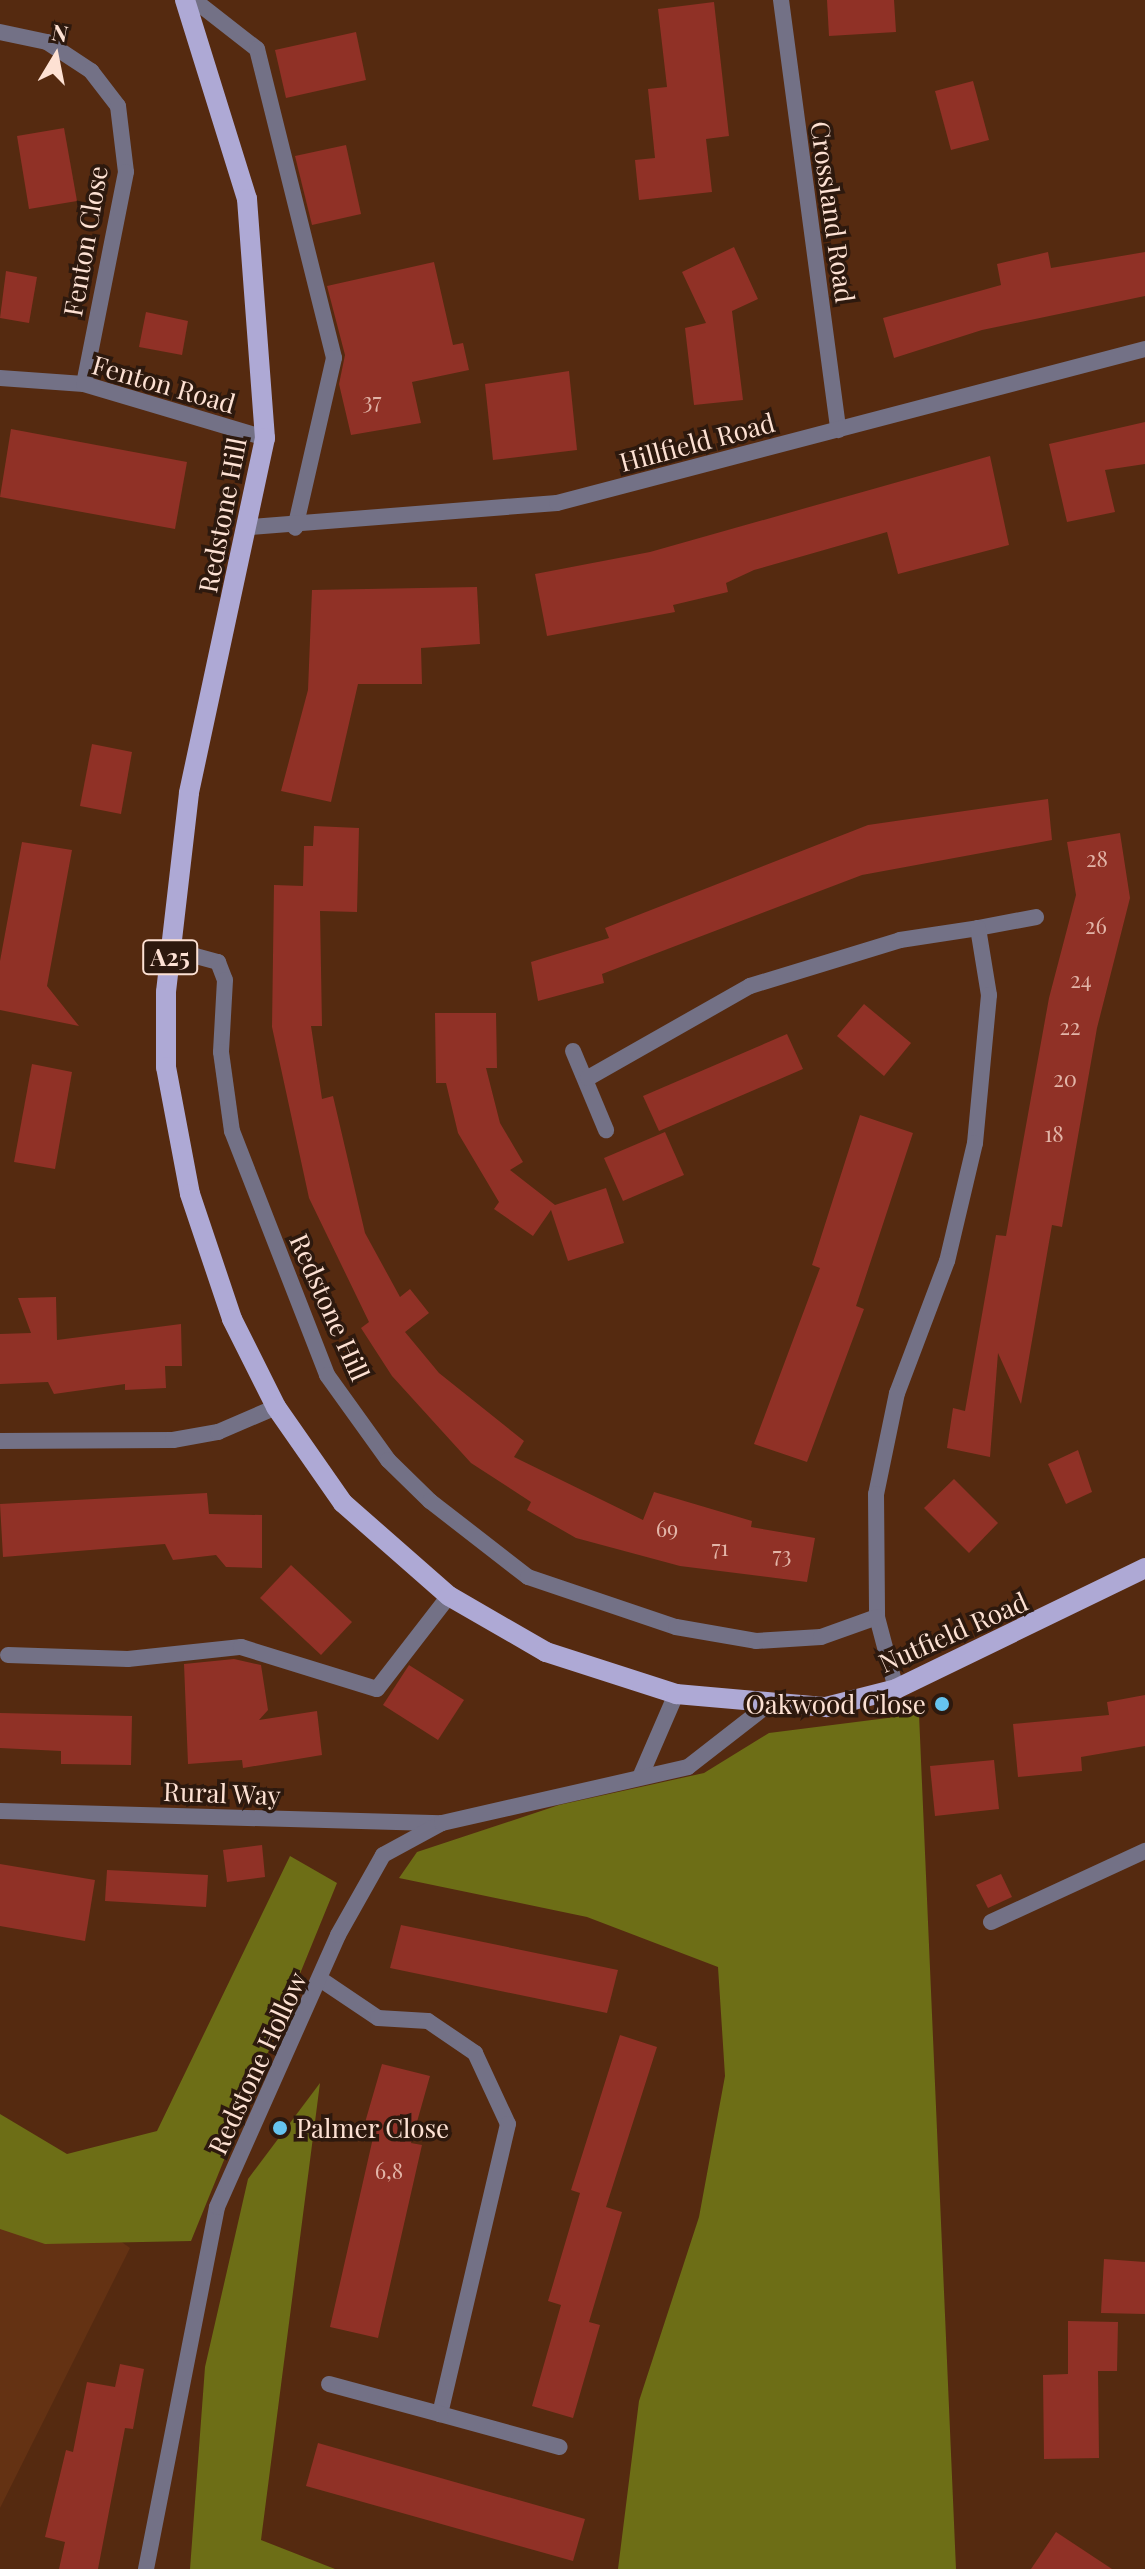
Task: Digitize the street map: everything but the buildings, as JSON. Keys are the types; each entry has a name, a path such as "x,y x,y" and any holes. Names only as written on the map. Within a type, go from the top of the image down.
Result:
{"main road":[{"name":"Redstone Hill","path":"185,0 247,199 265,438 251,527 189,793 170,949 166,1067 178,1143 232,1319 276,1407 343,1503 449,1596 546,1652 676,1694"},
{"name":"Nutfield Road","path":"676,1694 765,1707 826,1707 896,1689 1145,1568"}],"street":[{"path":"194,0 257,49 334,358 295,528"},
{"name":"Crossland Road","path":"781,0 838,430"},
{"name":"Fenton Close","path":"0,32 47,42 91,71 118,106 126,172 84,384"},
{"name":"Hillfield Road","path":"251,527 295,528 557,503 1145,349"},
{"name":"Fenton Road","path":"0,378 84,384 265,438"},
{"path":"588,1078 750,986 900,940 1036,917"},
{"path":"896,1689 877,1617 873,1544 883,1451 947,1261 975,1143 989,995 978,928"},
{"name":"Redstone Hill","path":"170,949 218,962 225,980 221,1052 232,1131 327,1375 388,1460 430,1501 528,1577 676,1627 756,1641 821,1637 877,1617"},
{"path":"573,1051 588,1078 606,1130"},
{"path":"0,1441 173,1440 276,1407"},
{"path":"8,1655 128,1659 241,1647 377,1689 449,1596"},
{"path":"641,1775 676,1694"},
{"name":"Redstone Hollow","path":"146,2569 217,2207 323,1981 338,1935 383,1855 442,1823 523,1801 578,1797 641,1775 688,1767 765,1707"},
{"name":"Rural Way","path":"0,1811 442,1823"},
{"path":"991,1922 1145,1851"},
{"path":"323,1981 378,2018 428,2021 475,2053 508,2124 440,2414"},
{"path":"329,2384 560,2447"}],"shaded area":[{"path":"919,1714 956,2569 618,2569 639,2401 699,2217 725,2076 718,1967 587,1917 399,1878 417,1852 559,1805 704,1773 769,1733"},
{"path":"290,1856 337,1883 191,2241 45,2244 0,2229 0,2114 67,2154 157,2131"},
{"path":"320,2083 261,2540 335,2569 190,2569 205,2367 248,2179"},
{"path":"0,2154 130,2248 0,2508"}],"place":[{"name":"Oakwood Close","path":"942,1704"},
{"name":"Palmer Close","path":"280,2128"}]}
